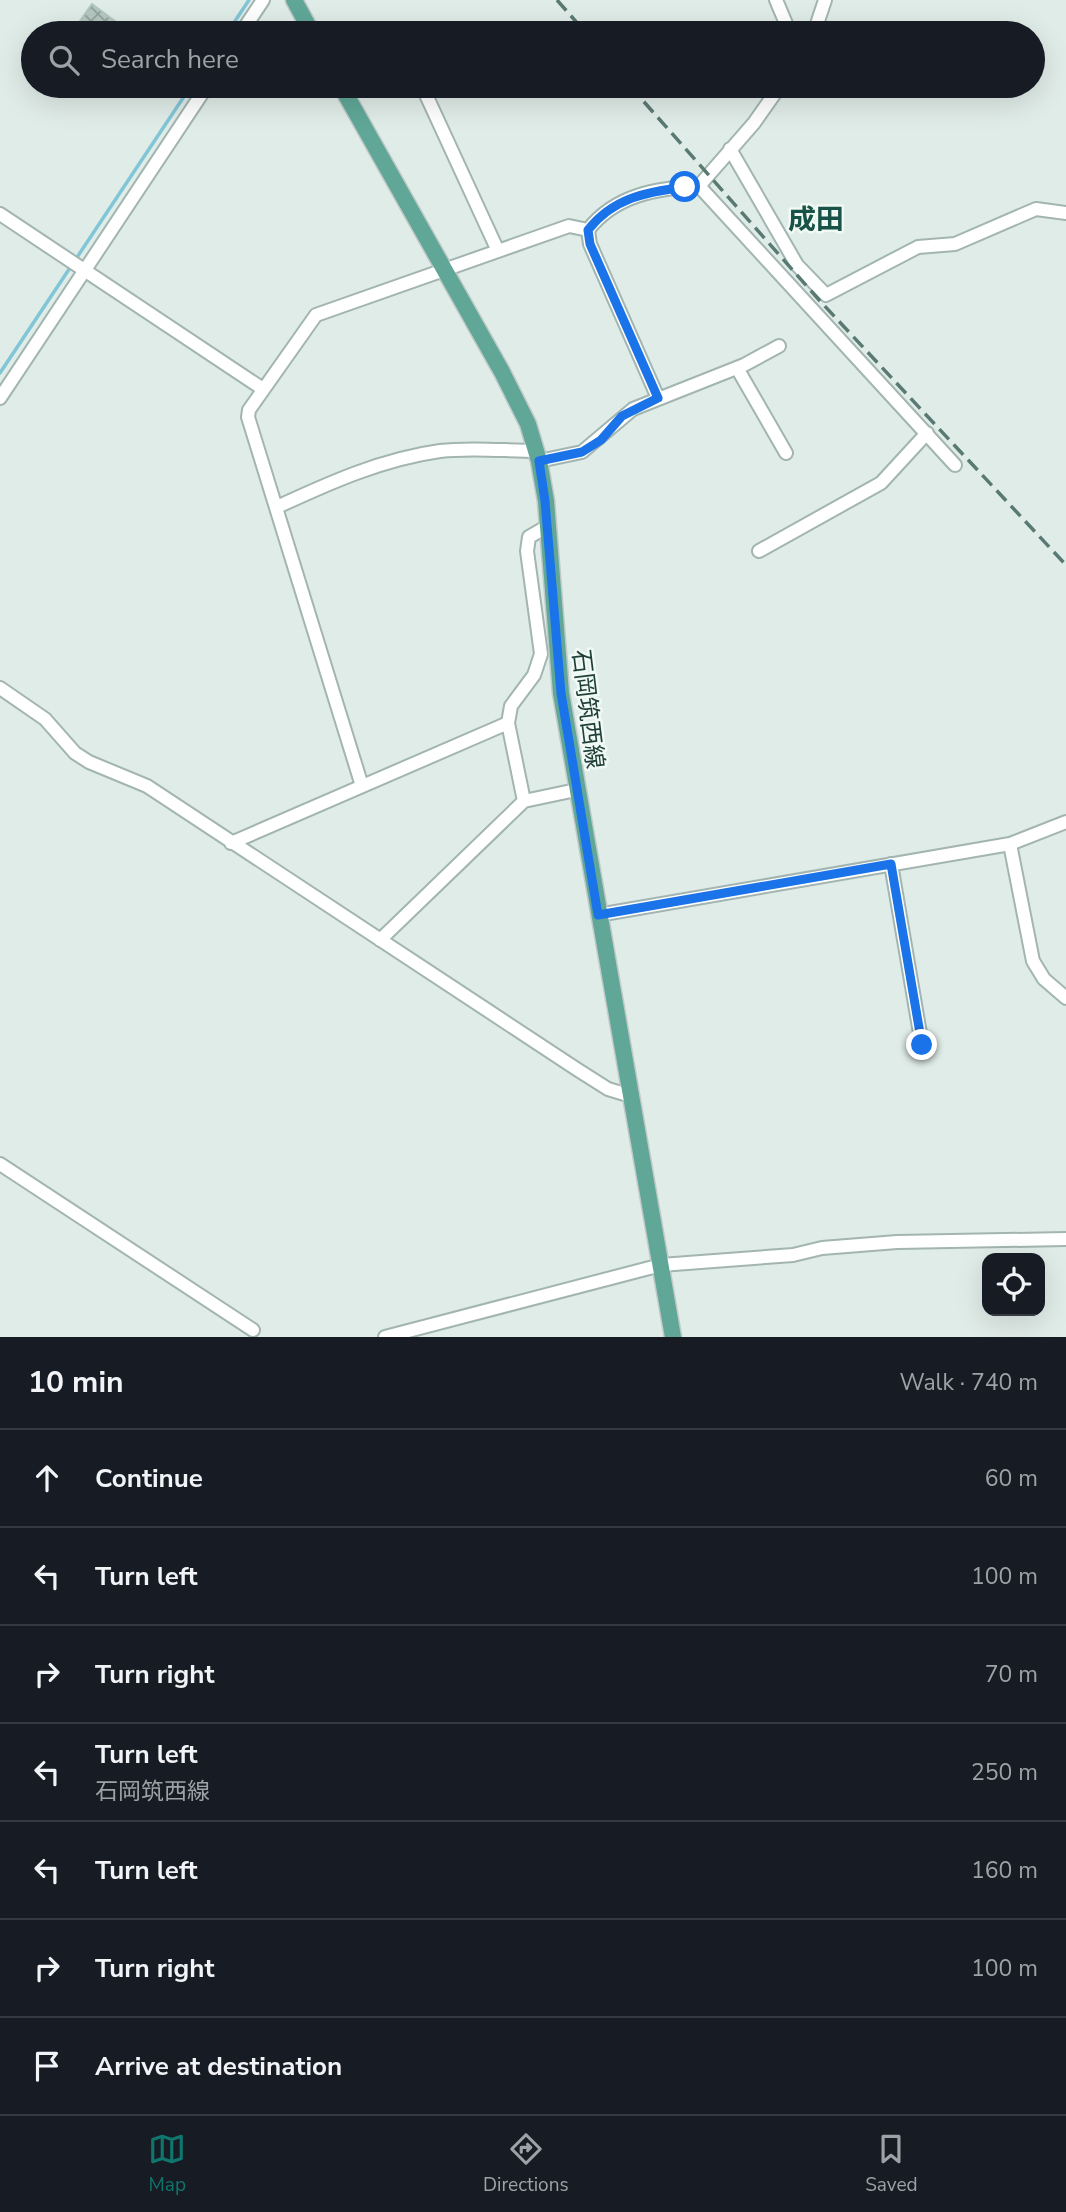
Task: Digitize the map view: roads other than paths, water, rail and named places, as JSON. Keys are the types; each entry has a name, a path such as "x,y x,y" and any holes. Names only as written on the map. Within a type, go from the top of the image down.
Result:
{"main road":[{"path":"294,0 306,21"},
{"name":"石岡筑西線","path":"348,98 516,398 538,456 548,526 561,693 673,1337"}],"street":[{"path":"250,21 263,0"},
{"path":"776,0 785,21"},
{"path":"818,21 825,0"},
{"path":"0,398 76,266 198,98"},
{"path":"428,98 498,251"},
{"path":"658,398 590,244 588,230 601,214 623,200 648,192 699,186 754,123 772,98"},
{"path":"730,149 797,265 826,295 918,247 955,244 1035,209 1066,213"},
{"path":"699,186 955,465"},
{"path":"0,214 263,389"},
{"path":"362,786 248,417 249,410 316,315 569,226 588,230"},
{"path":"277,507 345,476 412,456 443,451 538,456 582,452 601,440 622,416 658,398 737,368 779,346"},
{"path":"737,368 786,453"},
{"path":"759,551 881,483 927,433"},
{"path":"524,801 508,723 511,706 534,675 541,654 527,551 529,537 548,526"},
{"path":"0,688 45,719 75,753 89,762 147,786 608,1089 631,1096"},
{"path":"231,843 508,723"},
{"path":"380,940 524,801 576,790"},
{"path":"598,915 1010,844 1066,822"},
{"path":"1010,844 1033,961 1044,979 1066,998"},
{"path":"891,864 922,1045"},
{"path":"0,1164 253,1331"},
{"path":"384,1337 661,1265 793,1255 822,1248 897,1242 1066,1239"}],"waterway":[{"path":"235,21 249,0"},
{"path":"0,373 183,98"}],"railway":[{"path":"557,0 575,21"},
{"path":"641,98 820,301 1066,565"}],"district":[{"name":"成田","path":"816,219"}]}
